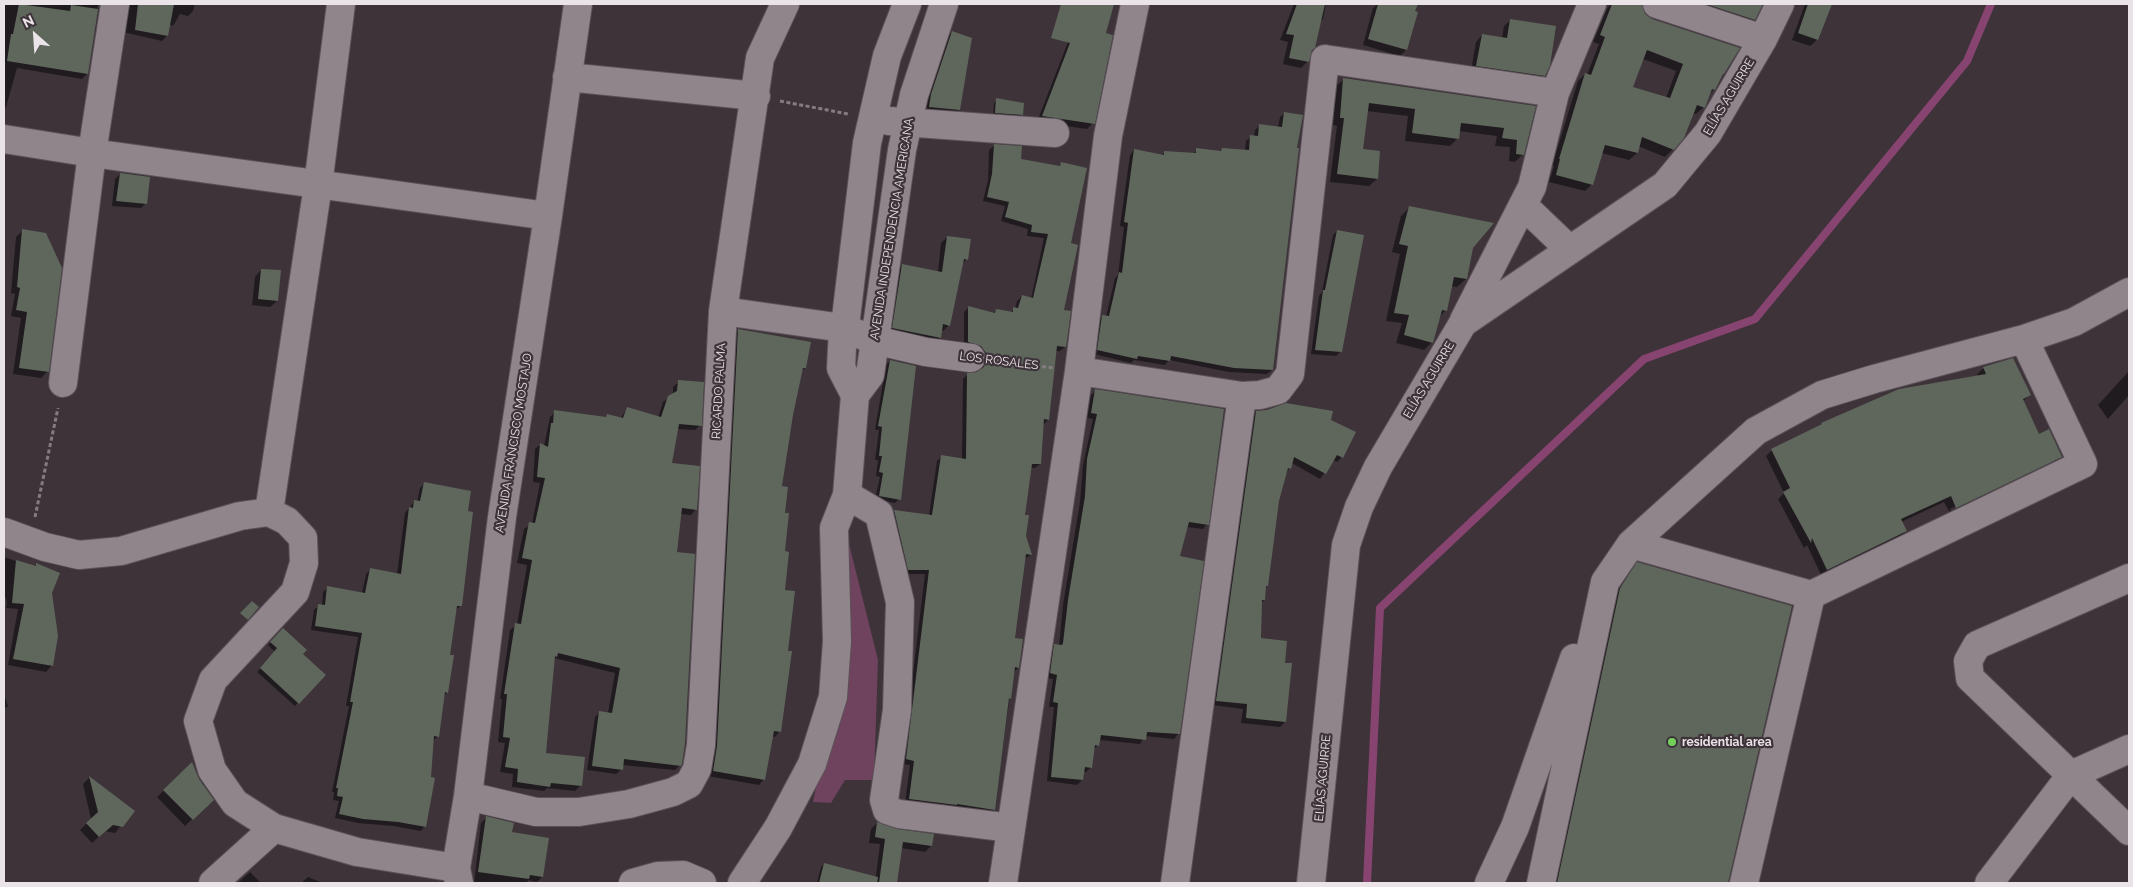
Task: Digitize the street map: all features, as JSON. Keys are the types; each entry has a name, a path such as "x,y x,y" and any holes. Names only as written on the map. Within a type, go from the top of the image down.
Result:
{"street":[{"path":"63,383 92,153 115,4"},
{"path":"269,512 318,185 341,4"},
{"name":"AVENIDA FRANCISCO MOSTAJO","path":"457,875 502,517 578,4"},
{"name":"RICARDO PALMA","path":"468,796 536,812 579,812 629,804 673,792 688,784 697,769 701,745 723,311 756,96 760,58 785,4"},
{"path":"742,883 778,828 812,764 832,697 837,641 834,528 847,495 855,395 841,368 843,328 846,318 867,143 887,56 908,4"},
{"name":"AVENIDA INDEPENDENCIA AMERICANA","path":"855,395 870,375 902,150 914,95 944,4"},
{"path":"1003,883 1080,371 1108,136 1135,4"},
{"path":"1463,323 1532,187 1555,93 1592,4"},
{"path":"1657,4 1763,39"},
{"name":"ELÍAS AGUIRRE","path":"1311,883 1346,545 1359,507 1378,467 1463,323 1666,185 1708,133 1763,39 1780,4"},
{"path":"1080,371 1242,396 1260,395 1278,390 1290,374 1325,59 1555,93"},
{"path":"567,76 756,96"},
{"path":"873,118 908,123 1055,133"},
{"path":"4,139 318,185 548,216"},
{"path":"1524,205 1570,250"},
{"path":"1489,883 1515,827 1591,608 1604,582 1631,544 1756,431 1822,395 1874,379 2024,339 2074,322 2129,292"},
{"name":"LOS ROSALES","path":"723,311 843,328 874,340 926,352 971,358"},
{"path":"1631,544 1811,595 2082,464 2024,339"},
{"path":"1175,883 1242,396"},
{"path":"847,495 879,514 900,602 897,710 884,800 887,810 899,814 1010,828"},
{"path":"4,532 79,555 121,551 240,516 269,512 287,521 303,538 304,563 295,592 214,680 198,721 212,770 235,803 274,828 357,852 457,875"},
{"path":"2129,578 1978,645 1968,661 1970,678 2129,831"},
{"path":"1541,883 1604,582"},
{"path":"1744,883 1811,595"},
{"path":"1989,883 2071,774 2129,749"},
{"path":"213,883 274,828"},
{"path":"633,883 658,876 683,876 702,883"}],"path":[{"path":"756,96 873,118"},
{"name":"LOS ROSALES","path":"971,358 1080,371"},
{"path":"30,541 63,383"}],"shaded area":[{"path":"844,544 849,544 878,660 874,780 845,780 831,803 813,802 833,702"}],"building":[{"path":"19,4 70,11 71,5 98,9 88,74 7,61 11,34 13,34"},
{"path":"138,4 174,4 168,36 135,30"},
{"path":"1061,4 1114,4 1106,33 1113,35 1095,124 1042,116 1070,43 1051,38"},
{"path":"1297,4 1325,4 1315,48 1312,50 1309,62 1289,58 1294,35 1286,34"},
{"path":"1378,4 1418,4 1415,11 1418,12 1407,50 1368,39"},
{"path":"1612,4 1642,4 1645,14 1652,19 1740,48 1715,90 1712,89 1705,108 1697,105 1684,138 1674,150 1642,137 1638,153 1605,145 1593,185 1556,175 1585,73 1591,75 1605,37 1600,35","holes":["1647,50 1683,64 1670,98 1633,87"]},
{"path":"1706,4 1763,4 1755,20"},
{"path":"1808,4 1832,4 1818,40 1798,33"},
{"path":"1510,19 1556,26 1550,66 1545,76 1476,66 1482,34 1507,38"},
{"path":"952,31 972,38 960,110 929,107 931,94"},
{"path":"1343,78 1536,106 1524,155 1516,154 1517,140 1502,138 1504,128 1461,123 1459,139 1412,133 1415,109 1369,103 1363,149 1380,151 1378,179 1337,174 1344,118 1340,118"},
{"path":"996,98 1024,103 1023,115 995,113"},
{"path":"1284,112 1303,115 1297,148 1299,148 1273,370 1234,368 1171,356 1170,361 1138,356 1137,359 1097,350 1102,315 1109,316 1119,272 1122,273 1128,223 1124,222 1134,149 1164,155 1164,151 1196,153 1196,148 1221,151 1222,148 1249,150 1250,135 1258,136 1259,124 1282,127"},
{"path":"994,144 1022,146 1021,159 1060,166 1061,162 1087,168 1071,243 1078,245 1064,310 1071,311 1066,347 1057,346 1049,420 1044,419 1041,464 1032,464 1025,515 1029,515 1026,536 1032,555 1026,554 1015,638 1023,639 1019,668 1015,667 1011,699 1009,698 995,810 909,799 914,761 906,759 929,570 908,570 894,510 932,515 941,455 966,459 967,373 977,372 984,367 986,360 986,353 981,346 968,342 968,306 995,313 996,309 1013,312 1013,307 1018,308 1022,295 1033,298 1048,234 1031,232 1032,225 1005,217 1009,202 987,197 992,174"},
{"path":"120,173 150,177 147,204 116,201"},
{"path":"1409,206 1494,223 1473,248 1467,279 1454,277 1447,311 1442,310 1433,343 1404,335 1409,315 1394,313 1408,246 1399,244"},
{"path":"22,229 46,233 62,268 49,372 19,368 27,312 16,310 20,288 17,287"},
{"path":"1337,230 1364,235 1342,352 1315,350 1323,290 1325,290"},
{"path":"947,236 971,239 968,260 964,259 950,326 943,324 941,338 892,328 902,264 942,272"},
{"path":"261,269 281,270 278,301 258,299"},
{"path":"738,329 811,342 806,368 803,368 793,415 782,486 788,487 785,513 789,513 785,551 789,552 785,590 795,591 788,651 792,651 781,732 774,731 765,780 713,771 717,746"},
{"path":"2013,358 2031,395 2023,399 2039,434 2049,429 2062,457 1956,508 1951,496 1901,519 1907,531 1827,570 1812,538 1811,543 1783,492 1790,488 1771,449 1821,423 1899,389 1986,374 1983,367"},
{"path":"890,360 916,366 901,500 879,496 883,473 879,472 882,456 879,456 882,427 878,426"},
{"path":"678,380 704,382 702,426 679,424 672,463 700,466 697,510 682,508 677,552 695,554 685,743 682,764 681,766 624,759 623,770 592,766 599,711 612,713 620,668 558,653 557,657 555,656 546,753 585,757 582,786 551,783 550,787 517,782 518,769 505,767 510,738 503,737 507,694 504,694 515,623 521,624 532,560 522,558 529,522 535,523 545,478 537,477 540,443 548,447 554,410 606,417 607,414 623,418 627,407 661,417 668,396 677,391"},
{"path":"1095,389 1224,409 1209,525 1189,522 1180,556 1204,561 1180,734 1147,732 1146,740 1101,735 1099,746 1095,745 1092,768 1085,767 1083,780 1051,777 1058,703 1053,702 1057,675 1050,673 1054,644 1062,645 1063,643 1085,496 1087,459 1097,414 1091,413"},
{"path":"1286,403 1333,411 1331,420 1356,432 1343,458 1337,455 1326,474 1294,457 1291,469 1288,468 1279,501 1268,586 1266,586 1265,600 1262,600 1261,638 1287,641 1285,663 1292,663 1286,722 1246,718 1247,704 1216,701 1256,411 1267,410"},
{"path":"424,482 471,491 468,511 473,512 462,606 457,606 450,655 454,655 448,693 445,692 439,737 434,736 431,777 435,778 426,827 339,814 343,797 337,796 338,788 336,788 353,702 350,702 362,633 315,626 318,604 325,605 327,586 365,593 370,568 401,574 409,507 413,508 414,500 420,501"},
{"path":"16,560 36,566 36,563 60,573 52,593 58,636 53,666 13,659 24,604 12,603"},
{"name":"residential area","path":"1637,562 1792,606 1728,883 1557,883 1620,588"},
{"path":"252,601 259,607 248,620 240,613"},
{"path":"283,628 307,650 303,654 326,675 299,704 260,668 277,648 270,642"},
{"path":"192,762 199,779 214,800 193,820 163,790"},
{"path":"89,776 135,811 123,827 113,825 99,837 86,823 98,812"},
{"path":"486,816 514,823 512,832 549,838 543,877 530,875 529,879 478,872"},
{"path":"877,822 897,829 934,834 932,846 903,842 897,883 879,883 885,839 875,837"},
{"path":"824,863 878,877 877,883 819,883"}],"waterway":[{"path":"1367,883 1380,608 1644,359 1755,319 1967,61 1991,4"}],"place":[{"name":"residential area","path":"1672,742"}]}
